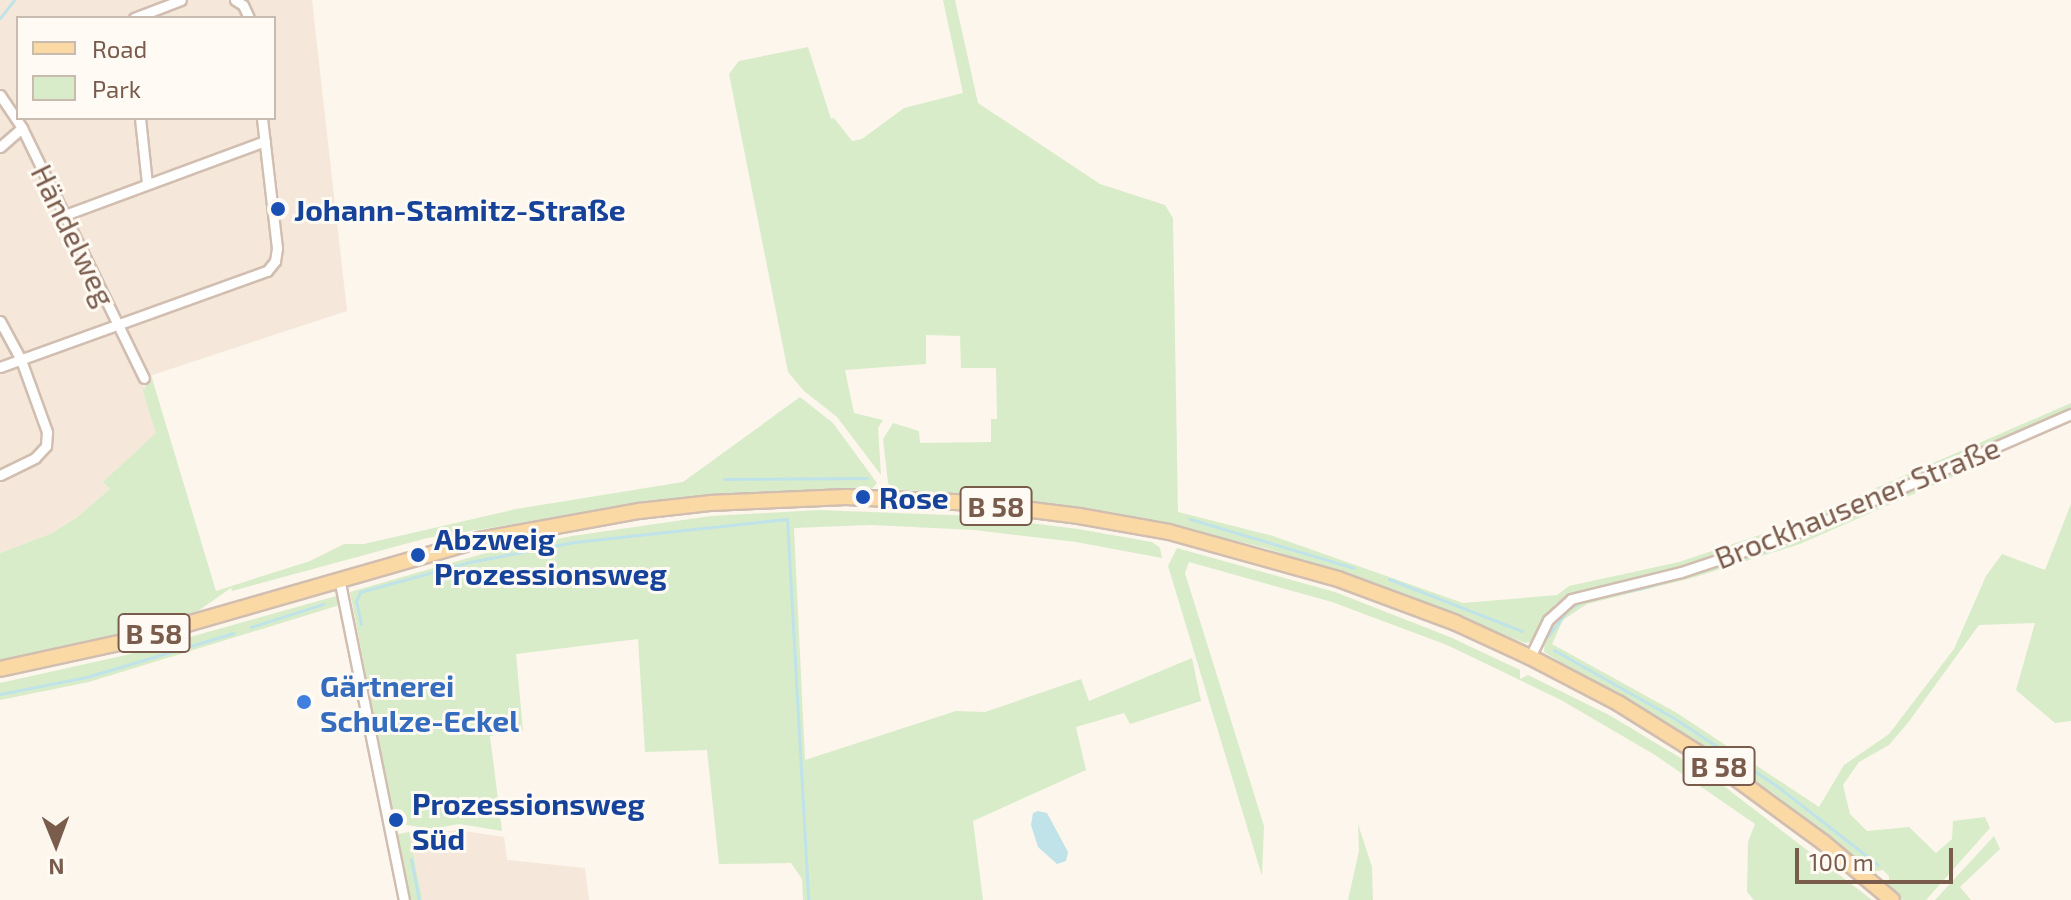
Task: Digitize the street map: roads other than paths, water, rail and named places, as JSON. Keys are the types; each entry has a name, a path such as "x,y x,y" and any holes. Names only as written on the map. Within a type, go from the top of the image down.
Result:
{"main road":[{"name":"B 58","path":"0,669 124,642 339,578 524,530 696,504 830,497 976,503 1124,523 1258,554 1397,600 1530,657 1618,703 1719,766 1823,842 1892,900"}],"street":[{"path":"139,16 181,0"},
{"path":"235,0 243,5 248,16"},
{"name":"Händelweg","path":"0,95 16,119"},
{"name":"Händelweg","path":"17,120 144,378"},
{"path":"140,120 147,184"},
{"path":"0,367 267,271 275,261 277,248 262,120"},
{"path":"0,147 22,128"},
{"path":"65,215 265,141"},
{"path":"0,321 21,360 47,432 46,446 35,458 0,475"},
{"name":"Brockhausener Straße","path":"1530,657 1548,620 1571,599 1681,572 1795,534 2071,414"},
{"path":"339,578 404,900"}],"water":[{"path":"1033,813 1047,813 1068,852 1066,861 1057,864 1038,847 1031,825"}],"waterway":[{"path":"0,18 14,0"},
{"path":"1607,595 1642,588 1772,549 1997,453"},
{"path":"724,479 867,478"},
{"path":"361,624 356,601 360,592 470,562 574,542 787,519 808,900"},
{"path":"1190,519 1354,568"},
{"path":"1389,579 1522,631"},
{"path":"1548,636 1568,609 1584,600"},
{"path":"251,627 323,604"},
{"path":"0,694 87,677 234,633"},
{"path":"1554,650 1674,718 1777,786 1878,865"},
{"path":"411,859 419,900"}],"place":[{"name":"Johann-Stamitz-Straße","path":"278,209"},
{"name":"Rose","path":"863,497"},
{"name":"Abzweig Prozessionsweg","path":"418,555"},
{"name":"Gärtnerei Schulze-Eckel","path":"304,702"},
{"name":"Prozessionsweg Süd","path":"396,820"}]}
